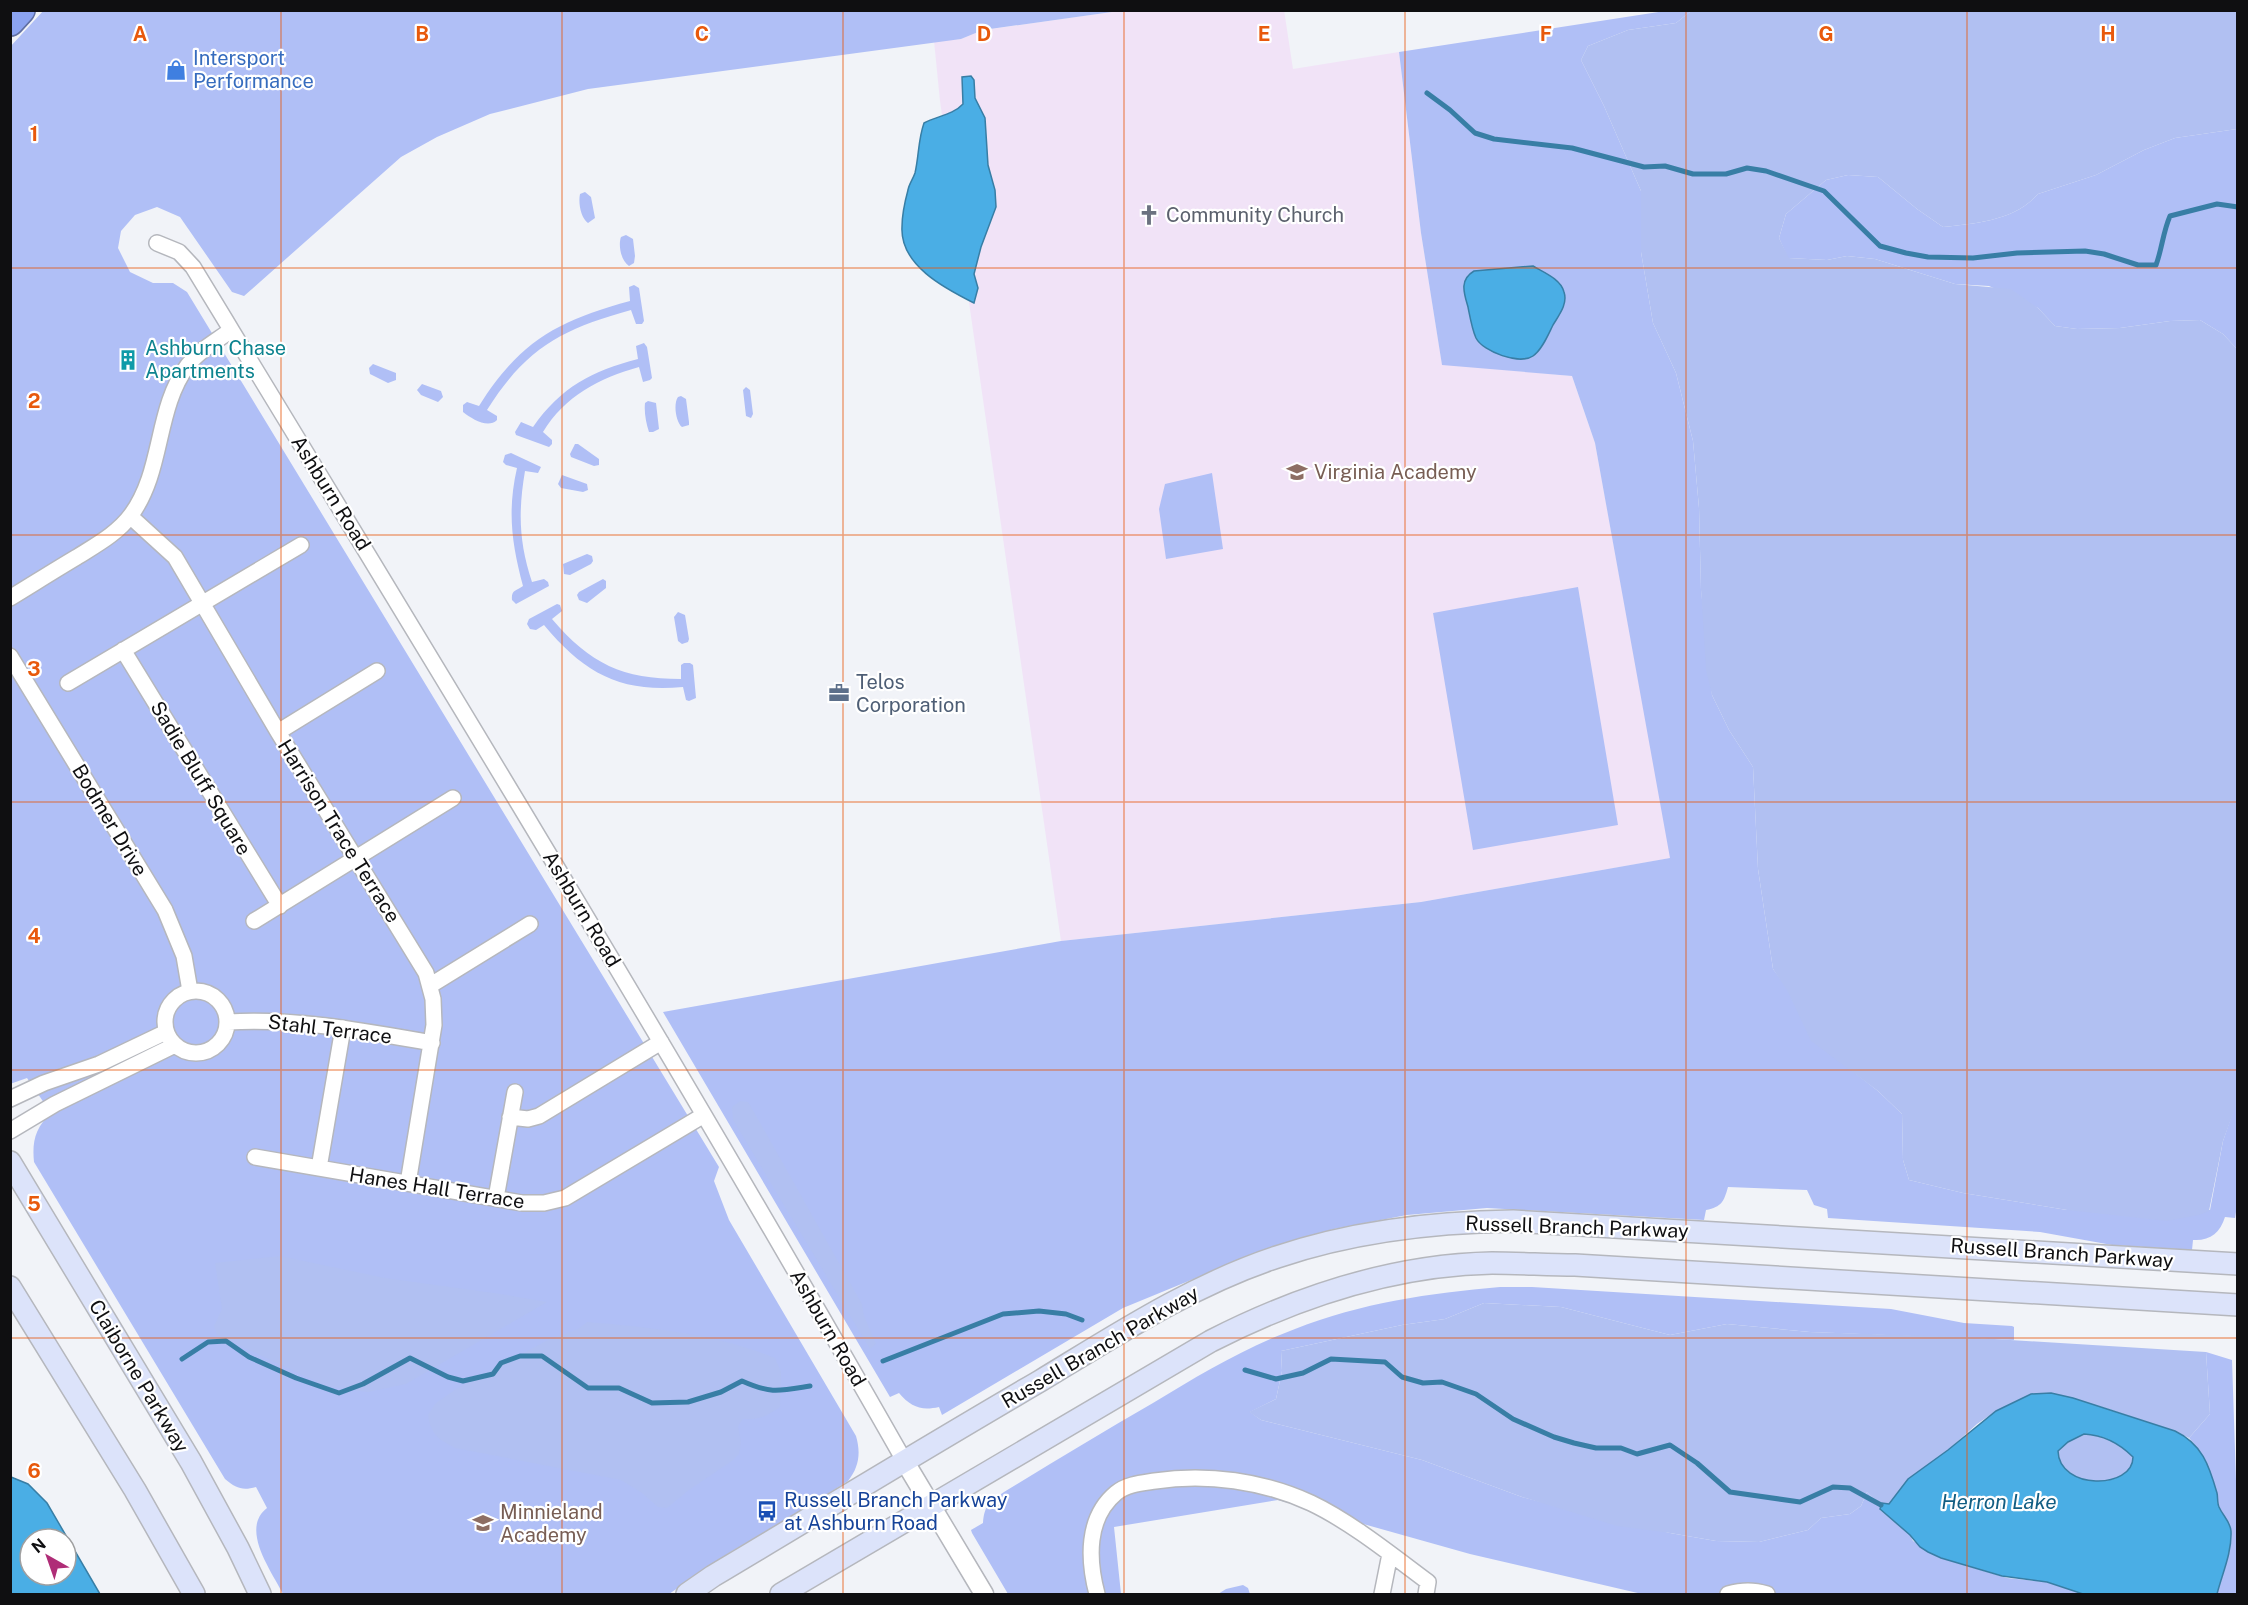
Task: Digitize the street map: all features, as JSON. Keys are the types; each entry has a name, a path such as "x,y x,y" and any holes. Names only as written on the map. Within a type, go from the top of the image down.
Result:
{"highway":[{"path":"10,22 21,10"}],"main road":[{"name":"Claiborne Parkway","path":"10,1162 191,1462 238,1548 260,1594"},
{"name":"Russell Branch Parkway","path":"687,1594 712,1576 1142,1320 1217,1281 1275,1257 1343,1237 1457,1222 1524,1221 2238,1264"},
{"name":"Russell Branch Parkway","path":"781,1594 1179,1359 1247,1322 1332,1289 1380,1277 1427,1269 1492,1263 1575,1265 2238,1305"},
{"path":"10,1287 135,1490 194,1594"}],"street":[{"name":"Ashburn Road","path":"157,243 179,252 193,267 419,637 661,1042 984,1594"},
{"path":"10,598 111,535 130,516 141,500 150,478 170,402 188,364 231,330"},
{"name":"Harrison Trace Terrace","path":"130,516 175,556 278,732 420,962 431,985 434,1010 432,1043 408,1183"},
{"path":"68,682 301,545"},
{"name":"Sadie Bluff Square","path":"123,650 280,906"},
{"name":"Bodmer Drive","path":"10,656 165,910 184,956 190,991"},
{"path":"278,732 377,671"},
{"path":"254,921 453,798"},
{"path":"431,985 530,924"},
{"path":"190,991 205,991 218,999 226,1011 228,1022 222,1040 210,1050 203,1053 188,1052 171,1038 165,1017 176,998 190,991"},
{"name":"Stahl Terrace","path":"228,1022 278,1021 343,1028 432,1043"},
{"path":"319,1168 343,1028"},
{"path":"10,1099 44,1083 171,1038"},
{"path":"10,1131 171,1038"},
{"path":"510,1118 528,1119 539,1116 661,1042"},
{"path":"496,1198 514,1092"},
{"name":"Hanes Hall Terrace","path":"255,1157 533,1204 544,1203 565,1198 704,1115"},
{"path":"1097,1594 1092,1575 1092,1538 1096,1519 1117,1492 1135,1484 1174,1478 1203,1478 1264,1486 1310,1503 1390,1554 1428,1582 1426,1594"},
{"path":"1382,1594 1390,1554"},
{"path":"1728,1594 1755,1590 1767,1594"}],"shaded area":[{"path":"44,10 1119,11 983,30 961,39 588,89 490,114 437,137 401,157 244,296 232,292 180,217 157,207 135,215 121,231 118,248 130,272 153,283 173,283 187,292 719,1167 714,1181 729,1220 856,1436 858,1460 848,1481 732,1551 669,1594 283,1594 260,1550 256,1527 259,1517 267,1508 256,1487 239,1488 225,1479 34,1162 38,1130 51,1113 27,1078 10,1084 10,47"},
{"name":"Virginia Academy","path":"1284,10 1293,69 1399,52 1421,233 1442,364 1572,376 1595,443 1671,858 1421,902 1061,941 940,101 934,41 961,39 983,30 1119,11"},
{"path":"1665,11 1691,11 1676,23 1628,30 1588,46 1581,60 1641,191 1641,252 1653,323 1676,373 1693,441 1699,508 1701,590 1712,695 1729,730 1753,767 1758,869 1773,969 1846,1066 1878,1091 1902,1114 1903,1160 1909,1180 1963,1193 2067,1210 2210,1210 2223,1141 2237,1100 2235,1218 2225,1217 2214,1235 2193,1240 2192,1250 2112,1245 2040,1232 1828,1218 1827,1209 1814,1205 1807,1190 1728,1187 1722,1203 1706,1210 1704,1220 1487,1208 1407,1215 1334,1229 1269,1248 1123,1308 942,1415 939,1407 917,1407 899,1393 890,1397 663,1012 1061,941 1421,902 1670,858 1595,443 1572,376 1442,365 1421,233 1399,52"},
{"path":"1691,11 2237,11 2237,129 2175,138 2144,150 2096,175 2038,194 2018,210 2006,215 1968,224 1943,227 1878,177 1848,175 1826,180 1786,214 1779,238 1789,258 1827,260 1847,256 1875,259 1955,284 2011,289 2038,308 2055,326 2077,329 2120,328 2170,321 2200,320 2223,334 2237,349 2238,1100 2223,1141 2209,1211 2167,1221 2067,1210 1963,1193 1909,1180 1903,1160 1902,1114 1878,1091 1811,1041 1787,990 1773,969 1758,869 1753,767 1729,730 1712,695 1706,670 1699,508 1693,441 1676,373 1653,323 1641,252 1641,191 1581,60 1588,46 1628,30 1676,23"},
{"path":"2237,129 2237,349 2223,334 2200,320 2170,321 2120,328 2077,329 2055,326 2038,308 1989,286 1955,284 1875,259 1847,256 1827,260 1788,258 1779,238 1786,214 1826,180 1848,175 1878,177 1943,227 1968,224 2006,215 2018,210 2038,194 2096,175 2144,150 2175,138"},
{"path":"585,192 591,197 595,218 588,223 582,214 579,198 580,194"},
{"path":"626,235 633,239 635,256 634,263 629,266 622,257 620,248 621,237"},
{"path":"634,285 639,288 644,321 642,324 636,324 631,310 565,334 532,356 516,371 487,410 497,416 497,420 489,424 475,420 463,412 463,405 467,402 479,406 510,365 542,337 581,317 630,301 629,287"},
{"path":"644,343 647,347 652,378 650,380 643,382 639,367 624,371 584,390 562,408 543,432 552,440 549,447 516,435 515,432 521,422 533,427 555,401 579,382 606,369 638,359 636,346"},
{"path":"373,364 396,373 396,380 388,383 370,374 369,368"},
{"path":"422,384 441,391 443,397 438,402 421,395 417,390"},
{"path":"746,387 750,390 753,414 751,418 746,416 743,390"},
{"path":"681,396 686,399 689,422 689,425 682,427 675,408 676,400"},
{"path":"648,401 656,403 659,429 653,432 649,432 646,418 645,403"},
{"path":"575,444 599,459 599,465 594,466 571,457 570,454"},
{"path":"511,453 541,467 538,473 525,471 521,500 521,527 524,554 532,582 544,579 549,586 516,604 512,600 512,594 523,586 512,528 512,499 517,468 503,462 505,455"},
{"path":"1212,473 1223,549 1166,559 1159,509 1165,484"},
{"path":"562,475 587,484 588,490 583,492 561,488 558,484"},
{"path":"587,554 592,556 591,564 570,575 564,574 563,564"},
{"path":"603,579 606,581 606,588 587,603 579,600 577,595 579,592"},
{"path":"1578,587 1618,825 1473,850 1433,613"},
{"path":"557,604 560,605 562,611 552,619 580,647 609,666 642,676 681,679 681,665 690,663 693,665 696,698 686,700 683,687 640,687 605,676 574,656 544,625 536,630 530,629 527,624 529,619"},
{"path":"678,612 685,615 689,639 688,642 682,644 678,641 674,617"},
{"path":"740,1101 748,1102 862,1304 864,1316 876,1344 870,1349 733,1120 732,1107"},
{"path":"280,1256 385,1278 547,1302 406,1384 368,1392 326,1386 217,1335 214,1326 222,1309 215,1263"},
{"path":"1500,1287 1891,1309 1964,1323 2012,1326 2014,1327 2014,1340 1810,1332 1727,1324 1670,1335 1561,1307 1484,1303 1445,1319 1402,1325 1281,1351 1282,1371 1276,1399 1250,1412 1261,1420 1422,1460 1522,1497 1670,1533 1716,1541 1759,1542 1808,1530 1821,1518 1850,1514 1861,1506 1867,1492 1881,1505 1880,1510 1910,1535 1913,1541 1941,1558 2007,1578 2047,1582 2083,1594 1642,1594 1470,1554 1278,1500 1114,1527 1121,1594 1008,1594 972,1533 971,1530 983,1523 989,1505 1004,1492 1187,1382 1276,1336 1345,1312 1396,1300"},
{"path":"1484,1303 1561,1307 1670,1335 1727,1324 1810,1332 1963,1337 2206,1352 2210,1414 2189,1438 2175,1431 2099,1406 2031,1394 1996,1411 1977,1424 1948,1450 1908,1479 1889,1504 1882,1503 1881,1505 1867,1492 1861,1506 1850,1514 1821,1518 1808,1530 1759,1542 1716,1541 1617,1526 1522,1497 1422,1460 1261,1420 1249,1412 1276,1399 1282,1371 1281,1351 1402,1325 1445,1319"},
{"path":"587,1322 659,1329 706,1337 775,1358 781,1372 780,1407 763,1417 743,1419 738,1426 741,1442 739,1454 667,1508 658,1507 642,1493 621,1480 455,1448 433,1432 428,1415 436,1403 456,1389 546,1341 578,1329"},
{"path":"2206,1352 2232,1360 2237,1594 2217,1594 2226,1565 2231,1530 2219,1506 2205,1462 2189,1438 2210,1414"},
{"path":"2084,1434 2105,1438 2122,1448 2133,1457 2130,1468 2110,1480 2082,1479 2070,1473 2062,1464 2058,1451 2068,1442"},
{"path":"1243,1585 1248,1588 1250,1594 1218,1594 1226,1589"}],"water":[{"path":"971,76 974,80 975,98 985,118 988,165 995,190 996,207 974,274 978,288 974,303 926,274 916,264 903,241 902,227 905,203 915,173 924,123 950,113 963,104 962,77"},
{"path":"1533,266 1559,283 1565,301 1542,346 1533,356 1520,359 1502,356 1486,348 1476,338 1464,292 1464,283 1474,271"},
{"name":"Herron Lake","path":"2051,1393 2073,1398 2175,1431 2192,1442 2203,1456 2211,1473 2218,1505 2231,1531 2228,1555 2217,1594 2083,1594 2047,1582 2002,1576 1928,1552 1880,1509 1882,1503 1889,1504 1908,1479 1996,1411 2031,1394","holes":["2084,1434 2111,1441 2128,1452 2133,1457 2130,1468 2110,1480 2082,1479 2070,1473 2062,1464 2058,1451 2068,1442"]},
{"path":"11,1477 28,1484 47,1503 61,1527 18,1527 18,1587 78,1587 78,1556 100,1594 11,1594"}],"waterway":[{"path":"1427,93 1475,133 1494,139 1572,148 1644,167 1665,166 1693,174 1726,174 1747,168 1766,171 1824,191 1880,246 1928,257 1973,258 2017,253 2085,251 2104,254 2138,265 2156,265 2170,216 2217,204 2238,207"},
{"path":"883,1361 1003,1314 1039,1311 1066,1314 1082,1320"},
{"path":"182,1359 208,1342 226,1341 249,1357 296,1378 339,1393 363,1384 410,1358 448,1377 463,1381 493,1374 501,1363 520,1356 542,1356 588,1388 619,1388 652,1403 688,1402 721,1392 742,1381 768,1390 810,1386"},
{"path":"1245,1370 1276,1379 1303,1373 1331,1359 1385,1362 1402,1377 1423,1383 1442,1382 1476,1394 1513,1419 1574,1443 1596,1448 1621,1448 1637,1454 1670,1445 1697,1463 1730,1492 1800,1502 1833,1487 1850,1488 1881,1505"}],"place":[{"name":"Intersport Performance","path":"176,70"},
{"name":"Community Church","path":"1149,215"},
{"name":"Ashburn Chase Apartments","path":"128,360"},
{"name":"Virginia Academy","path":"1297,472"},
{"name":"Telos Corporation","path":"839,693"},
{"name":"Russell Branch Parkway at Ashburn Road","path":"767,1511"},
{"name":"Minnieland Academy","path":"483,1523"}]}
